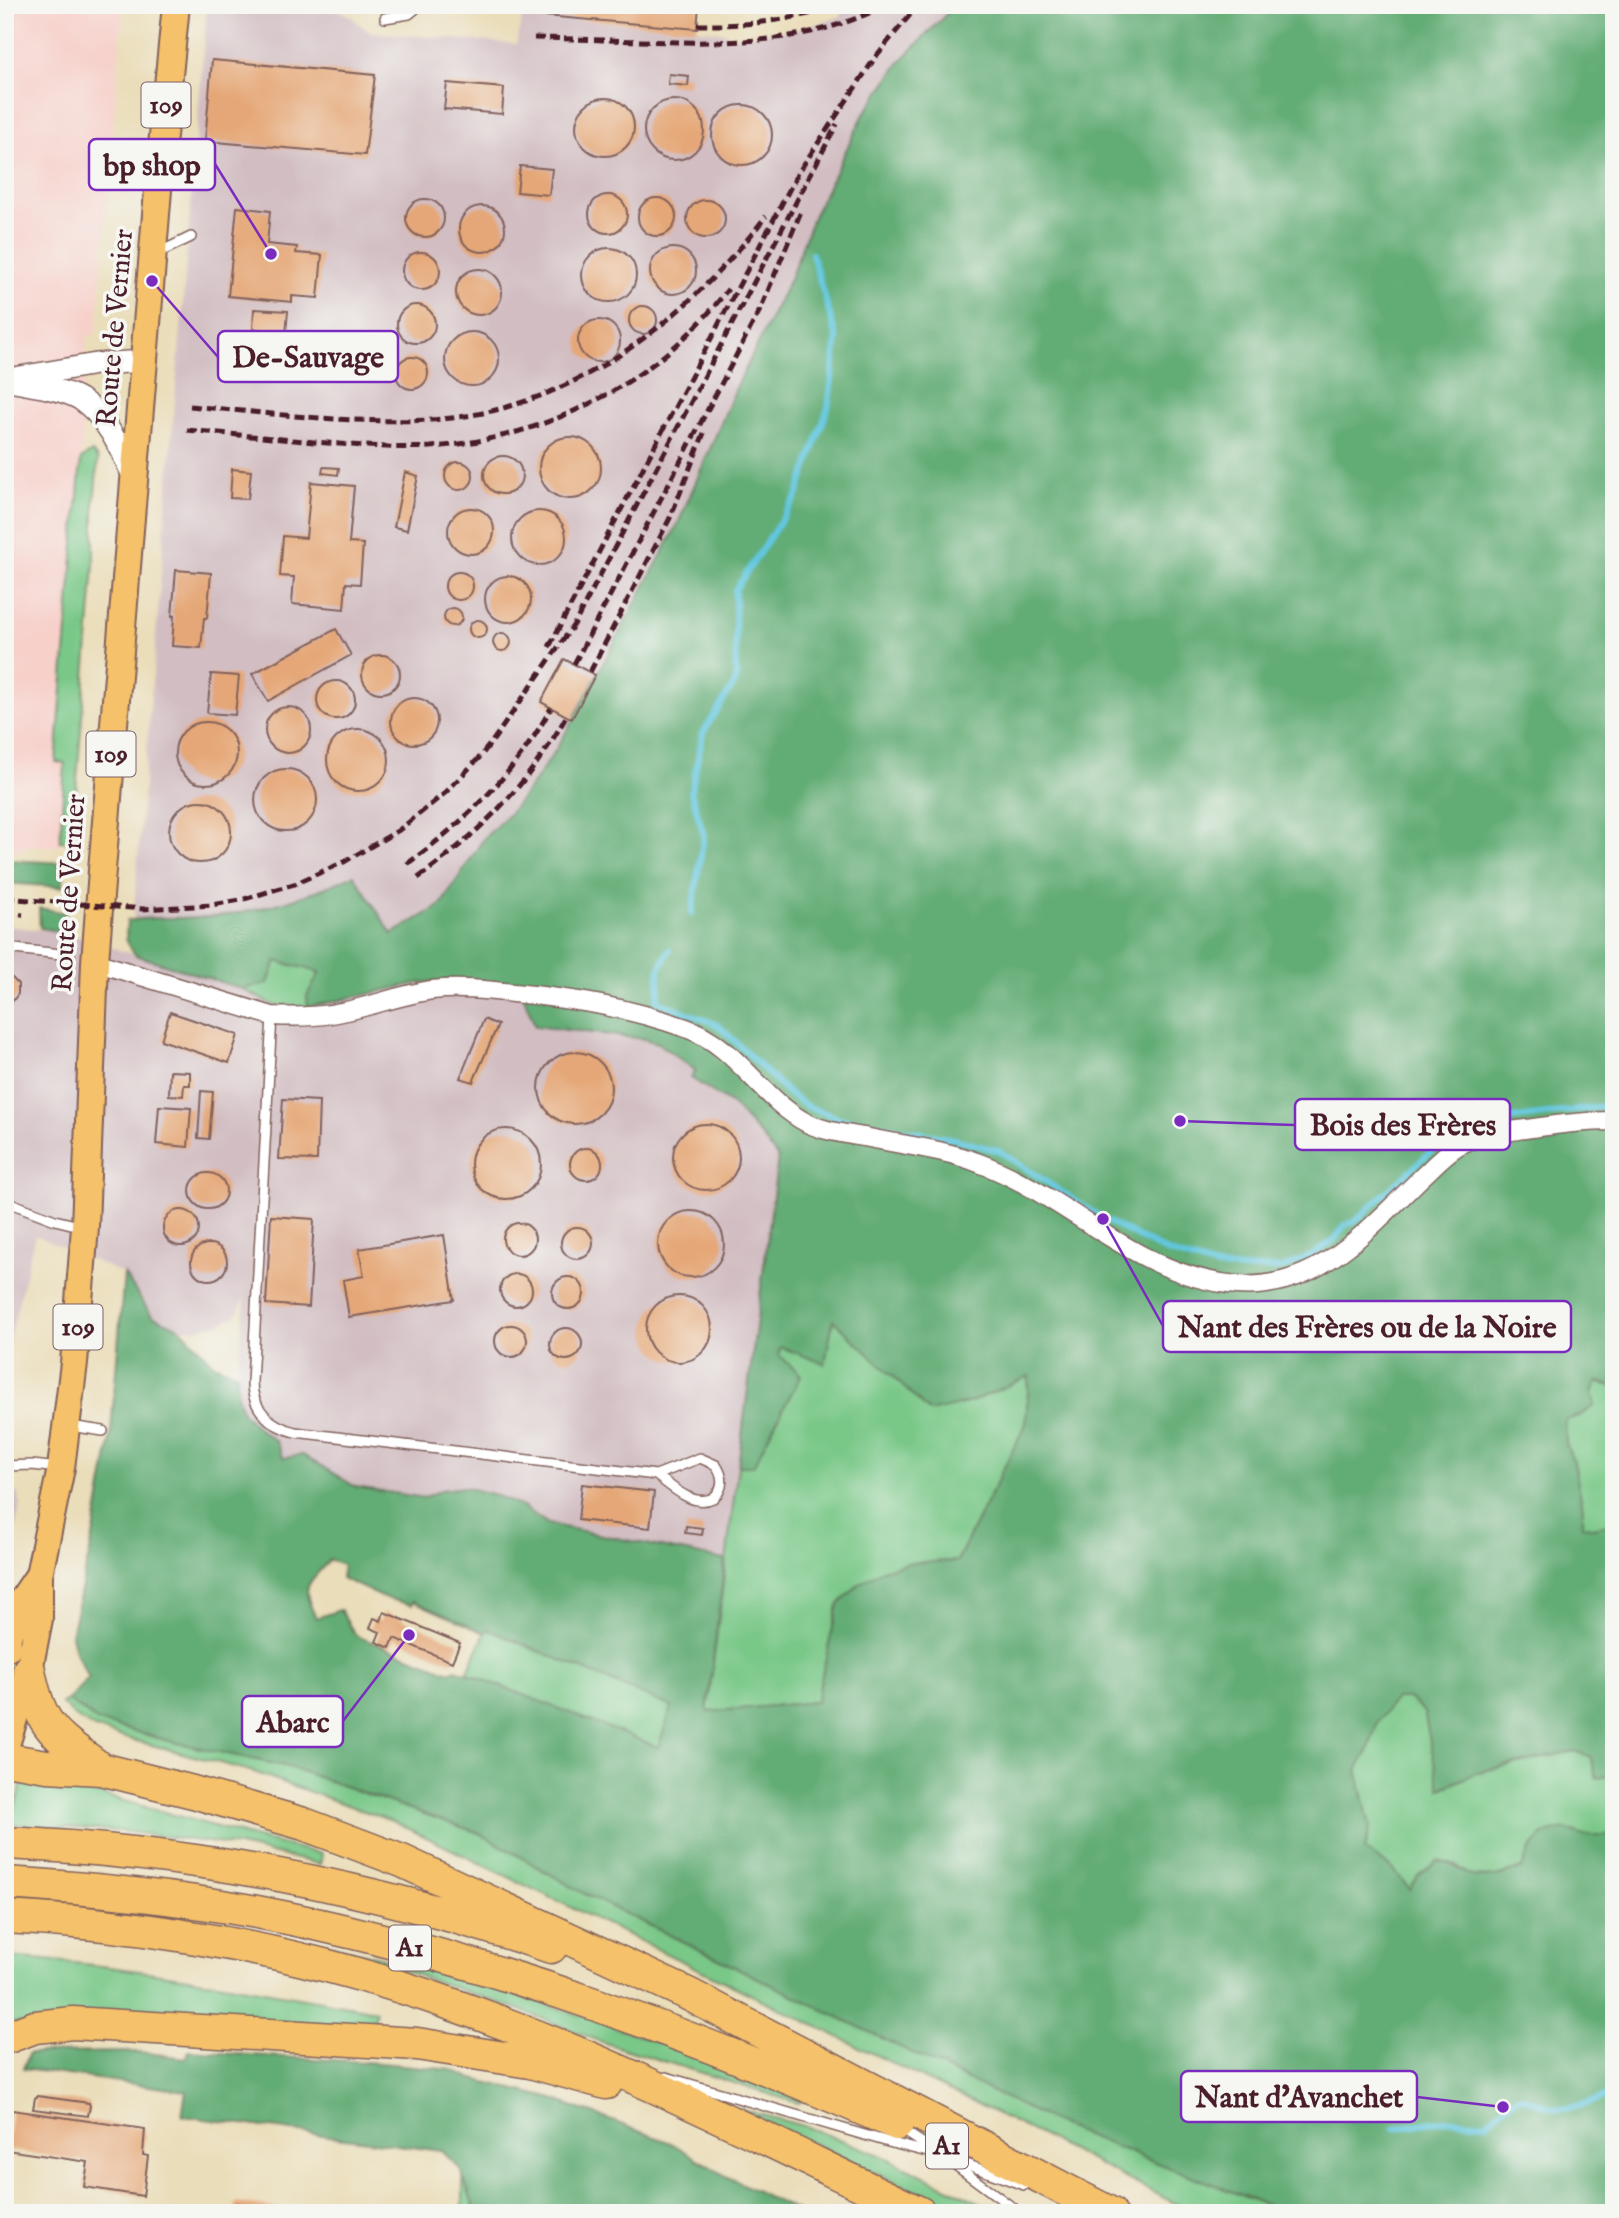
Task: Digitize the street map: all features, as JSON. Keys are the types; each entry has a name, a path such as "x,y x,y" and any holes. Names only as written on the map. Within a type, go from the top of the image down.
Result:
{"highway":[{"path":"29,1670 36,1701 47,1725 101,1769"},
{"path":"5,1759 47,1766 101,1769 253,1807 354,1841 474,1893 688,1994 1110,2213"},
{"path":"5,1843 157,1855 356,1891 490,1928 688,1994"},
{"name":"A1","path":"5,1883 100,1890 205,1903 308,1923 425,1952 517,1979 660,2028 799,2082 1094,2213"},
{"name":"A1","path":"5,1917 96,1924 198,1938 299,1959 451,2003 589,2058 920,2213"},
{"path":"5,1923 45,1919"},
{"path":"5,2038 35,2027 73,2023 397,2042 530,2062 704,2110"}],"main road":[{"name":"Route de Vernier","path":"5,1748 29,1670 39,1619 40,1574 61,1468 80,1297 95,962 160,166 176,5"},
{"name":"Route de Vernier","path":"5,1646 18,1606 40,1574"}],"street":[{"path":"5,380 96,364 145,361"},
{"path":"5,380 80,399 111,433 135,480"},
{"path":"95,962 272,1016 332,1014 428,991 451,989 611,1005 703,1035 732,1057 794,1116 817,1127 981,1164 1040,1193 1138,1255 1201,1278 1239,1285 1283,1282 1316,1269 1349,1246 1454,1148 1469,1140 1566,1122 1614,1121"}],"lane":[{"path":"385,18 409,14 420,5"},
{"path":"160,166 205,179"},
{"path":"153,255 191,237"},
{"path":"5,948 70,955"},
{"path":"272,1016 252,1382 255,1401 267,1418 276,1426 295,1432 656,1475 700,1502 713,1498 722,1485 722,1475 716,1465 700,1458 656,1475"},
{"path":"5,1201 55,1220 85,1227"},
{"path":"67,1426 103,1431"},
{"path":"5,1466 61,1468"},
{"path":"589,2058 642,2071"},
{"path":"656,2074 943,2156 1031,2187"},
{"path":"881,2117 943,2156 1020,2213"}],"shaded area":[{"path":"5,5 123,5 96,333 86,338 81,459 56,761 65,763 59,847 24,845 23,850 5,850"},
{"path":"207,5 329,5 349,15 369,32 516,44 523,15 697,29 727,33 728,37 800,29 842,16 839,5 955,5 901,61 813,217 790,279 736,388 678,524 555,751 508,815 485,837 440,906 392,935 354,875 312,894 246,913 206,918 133,920"},
{"path":"5,926 63,932 242,989 273,1005 308,1007 433,982 458,980 520,984 536,1026 658,1043 695,1071 691,1078 733,1105 761,1136 778,1158 707,1712 330,1558 276,1441 242,1412 237,1395 237,1374 245,1298 235,1316 218,1324 198,1329 180,1328 152,1316 124,1274 35,1235 5,1358"},
{"path":"5,1489 13,1489 21,1504 5,1571"}],"green space":[{"path":"955,5 1614,5 1614,1387 1596,1381 1592,1393 1595,1405 1579,1416 1565,1420 1566,1444 1574,1463 1583,1509 1583,1525 1593,1528 1614,1523 1614,1775 1597,1778 1590,1756 1574,1751 1478,1772 1440,1789 1424,1712 1409,1698 1396,1698 1377,1723 1368,1751 1357,1770 1370,1827 1365,1850 1394,1870 1410,1890 1419,1875 1438,1861 1474,1876 1495,1876 1522,1868 1530,1850 1543,1834 1565,1829 1581,1835 1614,1835 1614,2213 1287,2213 1065,2127 585,1894 479,1833 289,1767 173,1742 97,1721 68,1700 89,1677 75,1652 71,1635 110,1443 124,1274 152,1316 180,1328 214,1364 237,1374 237,1395 242,1412 276,1441 283,1458 303,1455 356,1487 424,1498 441,1490 464,1487 492,1494 523,1507 548,1524 725,1560 707,1712 816,1702 838,1605 859,1584 882,1570 908,1563 957,1561 1026,1424 1029,1376 971,1402 930,1412 833,1320 825,1364 781,1347 778,1354 801,1375 753,1466 738,1466 778,1158 733,1105 691,1078 695,1070 658,1043 644,1039 535,1026 519,984 458,980 419,983 308,1007 307,996 320,972 276,961 268,983 242,989 136,955 129,947 126,935 127,921 209,917 247,911 301,897 354,875 392,934 440,906 485,837 508,815 532,785 573,720 678,524 736,388 790,279 813,217 864,114 901,61","holes":["329,1560 343,1565 341,1578 382,1597 412,1605 413,1601 485,1633 487,1629 672,1707 658,1747 456,1669 450,1672 356,1636 340,1610 316,1618 308,1598 308,1586"]},
{"path":"92,452 98,459 94,504 94,566 72,842 60,841 65,763 56,762 81,459"},
{"path":"5,860 65,863 62,887 5,883"},
{"path":"39,908 66,913 63,932 40,928"},
{"path":"276,961 320,972 307,996 308,1007 273,1005 242,989 268,983"},
{"path":"833,1320 971,1402 1029,1375 1026,1424 957,1561 908,1563 838,1605 816,1702 707,1712 738,1466 753,1465 777,1354 781,1347"},
{"path":"1596,1380 1614,1387 1614,1523 1593,1528 1583,1525 1583,1509 1574,1463 1566,1444 1565,1420 1579,1416"},
{"path":"487,1629 673,1707 658,1748 467,1673"},
{"path":"1396,1698 1409,1698 1424,1712 1441,1789 1478,1772 1574,1751 1590,1756 1597,1778 1614,1775 1614,1835 1581,1835 1565,1829 1530,1850 1522,1868 1499,1877 1470,1876 1456,1865 1410,1891 1394,1870 1365,1850 1370,1827 1357,1769 1368,1751 1377,1723"},
{"path":"68,1700 97,1721 173,1742 289,1767 479,1833 585,1894 1065,2127 1287,2213 1216,2213 1203,2205 1192,2212 1053,2141 395,1822 254,1772 95,1728 74,1716 62,1704"},
{"path":"49,1780 322,1854 320,1864 239,1846 121,1831 11,1824 22,1782"},
{"path":"314,1941 411,1965 557,2008 653,2040 803,2101 798,2103 602,2042 518,2009 393,1967 312,1946"},
{"path":"5,1957 145,1972 376,2011 370,2029 5,2023"},
{"path":"188,2051 453,2070 473,2079 553,2099 671,2143 726,2176 801,2213 681,2213 670,2207 628,2204 610,2210 609,2213 480,2213 475,2210 461,2170 442,2151 182,2116 186,2091 23,2069 29,2053 139,2052 186,2058"},
{"path":"737,2108 807,2127 880,2155 979,2202 993,2213 963,2213"},
{"path":"463,2178 475,2209 480,2213 463,2213"},
{"path":"627,2204 670,2207 681,2213 609,2213 610,2210"}],"building":[{"path":"499,5 699,5 697,29 498,12"},
{"path":"212,60 375,75 365,155 205,141"},
{"path":"669,74 689,76 688,86 668,84"},
{"path":"447,83 504,88 502,114 444,109"},
{"path":"605,98 626,106 634,127 626,148 605,156 584,148 576,127 584,106"},
{"path":"674,100 686,102 699,113 704,130 702,142 691,155 674,160 662,158 649,147 644,130 646,118 657,105"},
{"path":"742,105 759,110 767,118 772,135 767,152 759,160 742,165 725,160 717,152 712,135 717,118 725,110"},
{"path":"520,166 552,169 549,195 517,192"},
{"path":"608,195 622,200 627,214 622,228 608,233 594,228 589,214 594,200"},
{"path":"657,198 671,203 676,217 671,231 657,236 643,231 638,217 643,203"},
{"path":"425,199 439,204 444,218 439,232 425,237 411,232 406,218 411,204"},
{"path":"706,200 720,205 725,219 720,233 706,238 692,233 687,219 692,205"},
{"path":"482,206 498,213 505,229 498,245 482,252 466,245 459,229 466,213"},
{"path":"237,207 270,211 267,244 297,247 296,253 322,255 318,298 292,296 292,302 228,296"},
{"path":"614,248 624,252 632,260 636,275 632,290 624,298 604,302 594,298 586,290 582,270 586,260 594,252"},
{"path":"673,248 690,254 696,271 690,288 673,294 656,288 650,271 656,254"},
{"path":"421,252 435,257 440,271 435,285 421,290 407,285 402,271 407,257"},
{"path":"479,269 495,276 502,292 495,308 479,315 463,308 456,292 463,276"},
{"path":"416,305 430,310 435,324 430,338 416,343 402,338 397,324 402,310"},
{"path":"643,306 653,310 657,320 653,330 643,334 633,330 629,320 633,310"},
{"path":"254,309 288,311 286,333 253,329"},
{"path":"599,320 614,326 620,341 614,356 599,362 584,356 578,341 584,326"},
{"path":"477,332 487,336 495,344 499,359 495,374 487,382 467,386 457,382 449,374 445,354 449,344 457,336"},
{"path":"412,357 424,361 428,373 424,385 412,389 400,385 396,373 400,361"},
{"path":"564,437 576,437 592,446 599,456 599,480 592,490 576,499 564,499 553,494 544,485 539,474 539,462 544,451 553,442"},
{"path":"503,456 517,461 522,475 517,489 503,494 489,489 484,475 489,461"},
{"path":"459,462 469,466 473,476 469,486 459,490 449,486 445,476 449,466"},
{"path":"323,467 339,468 338,475 322,473"},
{"path":"232,469 251,471 248,499 230,498"},
{"path":"405,472 418,476 407,530 394,527"},
{"path":"311,482 354,486 349,543 363,544 360,584 346,583 344,609 292,604 294,577 280,576 283,536 306,538"},
{"path":"471,508 488,514 494,531 488,548 471,554 454,548 448,531 454,514"},
{"path":"544,511 554,515 562,523 566,538 562,553 554,561 534,565 524,561 516,553 512,533 516,523 524,515"},
{"path":"176,570 211,573 201,648 172,646"},
{"path":"459,572 469,576 473,586 469,596 459,600 449,596 445,586 449,576"},
{"path":"508,576 525,582 531,599 525,616 508,622 491,616 485,599 491,582"},
{"path":"449,608 457,608 462,617 460,624 449,626 444,621 444,613"},
{"path":"474,620 482,620 487,629 485,636 474,638 469,633 469,625"},
{"path":"336,629 351,655 268,701 252,674"},
{"path":"498,633 506,633 511,642 509,649 498,651 493,646 493,638"},
{"path":"381,655 394,661 400,674 394,687 381,693 368,687 362,674 368,661"},
{"path":"564,659 595,675 572,719 541,702"},
{"path":"211,674 239,676 235,715 207,713"},
{"path":"336,681 349,687 355,700 349,713 336,719 323,713 317,700 323,687"},
{"path":"414,698 430,705 437,721 430,737 414,744 398,737 391,721 398,705"},
{"path":"288,707 304,714 311,730 304,746 288,753 272,746 265,730 272,714"},
{"path":"206,722 228,731 237,753 228,775 206,784 184,775 175,753 184,731"},
{"path":"358,729 380,738 389,760 380,782 358,791 336,782 327,760 336,738"},
{"path":"286,769 308,778 317,800 308,822 286,831 264,822 255,800 264,778"},
{"path":"200,801 222,810 231,832 222,854 200,863 178,854 169,832 178,810"},
{"path":"5,977 11,977 18,984 18,994 12,1002 5,1002"},
{"path":"170,1012 238,1035 229,1063 161,1040"},
{"path":"484,1019 498,1025 473,1082 460,1078"},
{"path":"575,1052 595,1058 605,1068 611,1088 605,1108 595,1118 575,1124 555,1118 545,1108 539,1088 545,1068 555,1058"},
{"path":"170,1071 190,1072 190,1085 184,1085 183,1096 169,1095"},
{"path":"201,1091 213,1092 209,1139 198,1138"},
{"path":"283,1099 319,1101 317,1160 279,1159"},
{"path":"159,1106 191,1108 188,1147 156,1144"},
{"path":"706,1124 719,1127 729,1134 736,1144 739,1157 736,1170 729,1180 719,1187 706,1190 693,1187 683,1180 676,1170 673,1157 676,1144 683,1134 693,1127"},
{"path":"513,1129 526,1135 535,1144 539,1150 539,1178 531,1189 520,1197 499,1199 481,1189 473,1178 471,1157 481,1139 492,1131"},
{"path":"586,1148 598,1152 602,1164 598,1176 586,1180 574,1176 570,1164 574,1152"},
{"path":"208,1173 221,1178 226,1191 221,1204 208,1209 195,1204 190,1191 195,1178"},
{"path":"181,1210 194,1215 199,1228 194,1241 181,1246 168,1241 163,1228 168,1215"},
{"path":"691,1211 704,1214 714,1221 721,1231 724,1244 721,1257 714,1267 704,1274 691,1277 678,1274 668,1267 661,1257 658,1244 661,1231 668,1221 678,1214"},
{"path":"271,1216 314,1219 309,1307 266,1304"},
{"path":"519,1223 531,1227 535,1239 531,1251 519,1255 507,1251 503,1239 507,1227"},
{"path":"577,1227 589,1231 593,1243 589,1255 577,1259 565,1255 561,1243 565,1231"},
{"path":"444,1235 454,1300 349,1317 343,1280 364,1276 359,1249"},
{"path":"209,1244 222,1249 227,1262 222,1275 209,1280 196,1275 191,1262 196,1249"},
{"path":"516,1274 528,1278 532,1290 528,1302 516,1306 504,1302 500,1290 504,1278"},
{"path":"568,1277 580,1281 584,1293 580,1305 568,1309 556,1305 552,1293 556,1281"},
{"path":"679,1296 692,1299 702,1306 709,1316 712,1329 709,1342 702,1352 692,1359 679,1362 666,1359 656,1352 649,1342 646,1329 649,1316 656,1306 666,1299"},
{"path":"511,1325 523,1329 527,1341 523,1353 511,1357 499,1353 495,1341 499,1329"},
{"path":"566,1328 578,1332 582,1344 578,1356 566,1360 554,1356 550,1344 554,1332"},
{"path":"582,1484 654,1492 650,1528 578,1520"},
{"path":"686,1526 703,1528 702,1535 685,1533"},
{"path":"384,1612 460,1643 452,1662 394,1638 390,1648 376,1642 380,1632 370,1628 374,1618 381,1621"},
{"path":"37,2096 89,2103 88,2116 33,2109"},
{"path":"12,2110 145,2129 143,2155 148,2156 143,2196 84,2187 88,2162 6,2150"},
{"path":"236,2203 298,2211 298,2213 234,2213"}],"waterway":[{"path":"692,913 704,835 691,792 703,733 736,681 735,590 797,496 828,408 837,339 812,254"},
{"path":"669,950 659,970 657,1001 718,1025 788,1093 808,1107 841,1119 954,1139 999,1151 1103,1219 1167,1252 1216,1267 1283,1268 1311,1256 1335,1239 1345,1225 1354,1222 1461,1127 1614,1107"},
{"path":"1395,2128 1446,2120 1486,2123 1519,2097 1559,2109 1584,2104 1614,2092"}],"railway":[{"path":"697,25 771,21 842,5"},
{"path":"534,38 678,42 759,40 835,26 886,5"},
{"path":"549,647 798,173 877,55 918,5"},
{"path":"5,898 143,909 212,905 241,900 294,884 344,862 399,830 445,793 494,739 575,623 837,124"},
{"path":"574,664 760,310 802,209"},
{"path":"190,406 309,417 398,421 479,414 528,400 575,381 619,356 660,326 734,255 766,216"},
{"path":"187,430 402,447 474,442 516,432 597,400 634,378 668,352 700,322 728,289"},
{"path":"590,672 670,518 704,433"},
{"path":"407,864 450,830 488,794 522,754 551,708"},
{"path":"418,878 463,843 502,805 537,763 567,715"},
{"path":"5,913 23,915"}],"place":[{"name":"bp shop","path":"271,254"},
{"name":"De-Sauvage","path":"152,281"},
{"name":"Bois des Frères","path":"1180,1121"},
{"name":"Nant des Frères ou de la Noire","path":"1103,1219"},
{"name":"Abarc","path":"409,1635"},
{"name":"Nant d'Avanchet","path":"1503,2107"}]}
